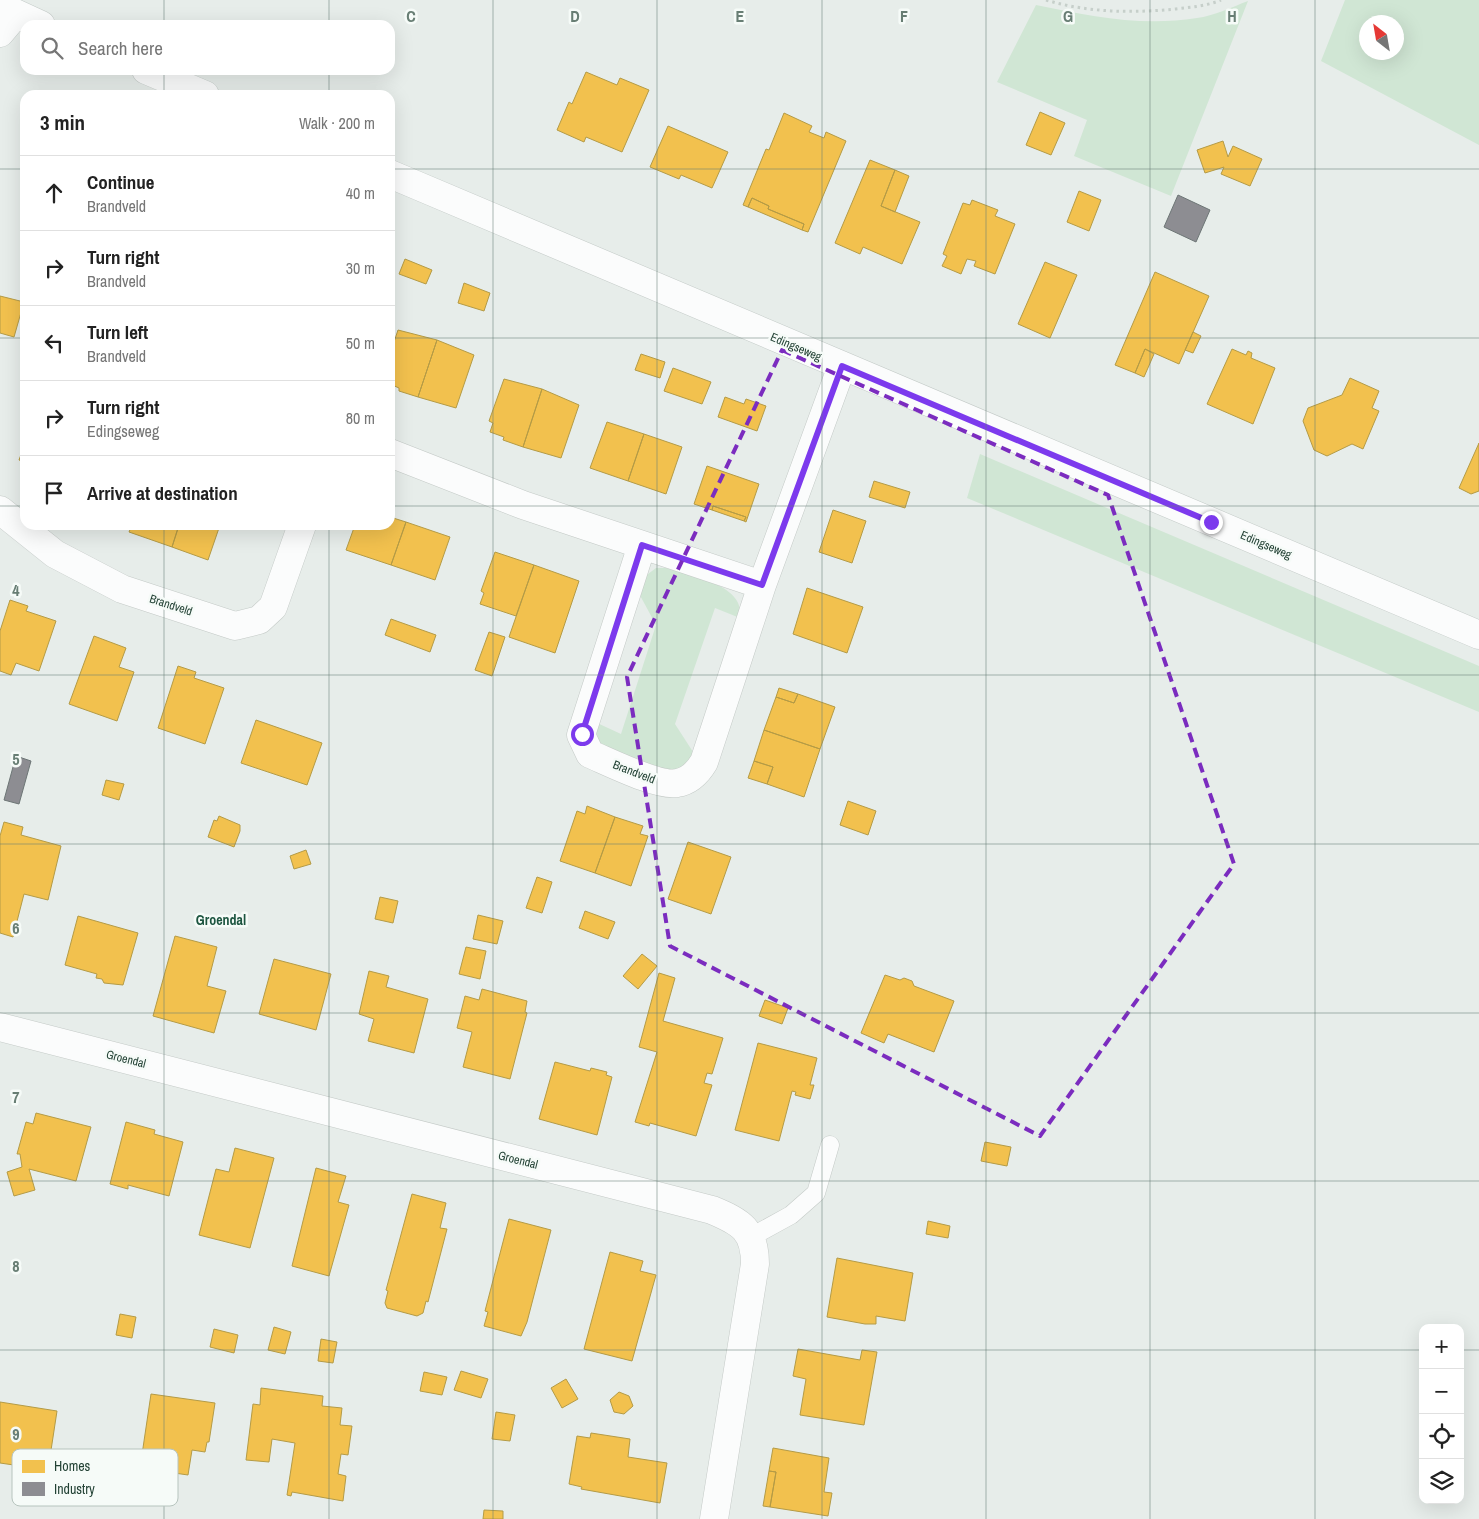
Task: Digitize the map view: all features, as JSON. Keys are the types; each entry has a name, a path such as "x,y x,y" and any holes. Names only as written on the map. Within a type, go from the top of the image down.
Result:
{"street":[{"path":"5,18 20,21"},
{"path":"158,75 193,90"},
{"name":"Edingseweg","path":"395,176 1479,635"},
{"name":"Brandveld","path":"642,545 582,734 590,754 663,783 677,783 688,779 698,772 704,762 762,585 842,366"},
{"path":"395,455 523,505 762,585"},
{"name":"Brandveld","path":"0,510 20,526"},
{"name":"Brandveld","path":"25,530 55,554 122,590 235,626 259,620 273,607 300,530"},
{"name":"Groendal","path":"0,1027 712,1210 737,1220 751,1237"},
{"path":"714,1519 756,1264 755,1248 751,1237"}],"lane":[{"path":"751,1237 791,1215 816,1193 830,1145"}],"path":[{"path":"1046,0 1073,8 1133,13 1209,5 1221,0"}],"highlighted area":[{"path":"782,350 1108,495 1234,864 1040,1136 670,946 627,677"}],"green space":[{"path":"1345,0 1479,0 1479,145 1321,61"},
{"path":"1248,1 1171,196 1074,156 1087,120 997,82 1036,5 1116,19 1156,21 1203,17"},
{"path":"980,454 1479,666 1479,712 967,498"},
{"path":"656,568 666,568 714,583 726,589 740,606 740,618 715,608 675,724 695,755 682,769 666,772 599,746 595,722 621,734 656,625 636,588 640,580"}],"building: Homes":[{"path":"586,72 617,85 620,78 649,90 622,152 586,137 584,142 557,130 569,102 572,104"},
{"path":"1040,112 1065,123 1051,155 1026,145"},
{"path":"784,113 812,126 809,132 824,138 826,132 846,141 808,232 802,230 804,224 768,209 769,206 752,198 748,207 743,205 766,149 769,150"},
{"path":"668,126 728,152 712,188 681,175 679,179 650,167"},
{"path":"1223,141 1228,157 1233,146 1262,159 1250,186 1221,174 1224,167 1205,173 1197,150"},
{"path":"870,160 895,170 881,206 920,222 902,264 863,247 860,254 835,243"},
{"path":"895,170 909,176 895,212 881,206"},
{"path":"1079,191 1101,200 1089,231 1067,222"},
{"path":"752,198 769,206 768,209 804,224 802,230 748,207"},
{"path":"972,200 998,210 995,216 1015,224 995,274 974,266 976,261 967,259 961,274 942,266 947,256 943,254 963,203 970,205"},
{"path":"405,259 432,270 426,284 399,274"},
{"path":"1045,262 1077,275 1050,338 1018,324"},
{"path":"1155,272 1209,296 1179,364 1145,349 1135,373 1115,365"},
{"path":"464,283 490,293 484,311 458,303"},
{"path":"0,296 20,301 20,316 14,337 0,333"},
{"path":"398,330 437,340 418,397 399,391 399,388 395,386 395,339"},
{"path":"1193,332 1201,336 1193,353 1185,350"},
{"path":"437,340 474,355 456,408 418,397"},
{"path":"1145,349 1154,354 1144,377 1135,373"},
{"path":"1232,349 1246,355 1248,351 1252,353 1251,358 1275,368 1253,424 1207,404"},
{"path":"641,354 665,362 660,378 635,370"},
{"path":"673,368 711,382 702,404 664,391"},
{"path":"1350,378 1379,391 1372,408 1379,411 1363,449 1352,444 1327,456 1314,450 1303,421 1308,408 1342,395"},
{"path":"504,379 542,389 523,447 503,440 504,437 490,432 493,423 489,421"},
{"path":"542,389 579,405 561,458 523,447"},
{"path":"725,397 744,404 746,399 766,406 757,431 718,417"},
{"path":"607,422 644,434 628,481 590,468"},
{"path":"644,434 682,447 666,494 628,481"},
{"path":"1479,443 1479,491 1471,494 1459,488"},
{"path":"707,466 759,484 746,522 744,521 746,517 713,506 712,510 694,504"},
{"path":"874,481 910,492 905,508 869,497"},
{"path":"713,506 746,517 744,521 712,510"},
{"path":"833,510 866,521 852,563 819,552"},
{"path":"395,519 406,522 391,565 346,550 353,530 395,530"},
{"path":"406,522 450,537 435,580 391,565"},
{"path":"130,530 177,530 172,547 129,532"},
{"path":"177,530 218,530 208,560 172,547"},
{"path":"495,552 534,565 516,616 480,604 484,593 481,591"},
{"path":"534,565 579,581 555,653 509,637"},
{"path":"807,588 863,607 847,653 793,634"},
{"path":"10,600 28,606 26,611 56,621 39,671 16,663 11,675 0,671 0,631"},
{"path":"391,619 436,635 430,652 385,635"},
{"path":"489,632 505,637 492,676 475,670"},
{"path":"94,636 126,648 119,667 134,672 117,721 69,704"},
{"path":"178,666 196,672 194,678 224,688 205,744 158,728"},
{"path":"779,688 798,694 794,703 776,697"},
{"path":"798,694 835,707 820,749 764,730 776,697 794,703"},
{"path":"256,720 322,743 307,785 241,763"},
{"path":"764,730 820,749 804,797 767,784 773,767 754,761"},
{"path":"754,761 773,767 767,784 748,778"},
{"path":"106,780 124,784 119,800 102,795"},
{"path":"848,801 876,811 868,835 840,825"},
{"path":"587,806 615,817 595,873 560,861 577,811 585,814"},
{"path":"219,816 240,825 240,831 234,847 208,837 214,820 217,821"},
{"path":"615,817 643,826 640,834 648,836 631,886 595,873"},
{"path":"4,822 23,827 21,835 61,846 48,900 24,894 13,937 0,933 0,836"},
{"path":"688,842 731,857 711,914 668,899"},
{"path":"306,850 311,864 294,869 290,856"},
{"path":"537,877 552,882 542,913 526,908"},
{"path":"380,897 398,901 393,923 375,919"},
{"path":"585,911 615,922 608,939 579,928"},
{"path":"478,915 503,921 497,944 473,939"},
{"path":"78,916 138,933 123,985 104,983 102,979 96,978 97,974 65,965"},
{"path":"175,936 217,947 207,986 226,991 214,1033 153,1016"},
{"path":"466,947 486,951 480,979 459,974"},
{"path":"642,954 657,966 638,989 623,976"},
{"path":"274,959 331,974 316,1030 259,1014"},
{"path":"369,971 389,976 386,987 428,999 414,1053 368,1041 374,1019 359,1014"},
{"path":"659,973 675,978 663,1021 723,1038 712,1074 707,1073 704,1083 712,1085 696,1136 650,1123 649,1126 635,1122 657,1052 639,1047"},
{"path":"885,975 900,980 904,978 912,981 914,986 954,1001 934,1052 888,1034 884,1043 861,1033"},
{"path":"482,989 527,1001 525,1012 527,1013 510,1079 463,1067 472,1032 457,1028 465,996 479,1000"},
{"path":"765,1000 788,1008 782,1024 759,1016"},
{"path":"758,1043 817,1058 810,1085 814,1085 810,1099 795,1095 796,1092 792,1091 779,1141 735,1130"},
{"path":"555,1062 590,1071 591,1068 607,1072 606,1075 612,1077 597,1135 539,1119"},
{"path":"36,1113 91,1127 76,1181 29,1169 35,1190 14,1196 7,1172 22,1167 20,1154 17,1154 26,1122 33,1124"},
{"path":"126,1122 155,1130 154,1134 183,1142 169,1196 128,1185 128,1189 110,1184"},
{"path":"985,1142 1011,1147 1007,1166 981,1161"},
{"path":"235,1148 274,1158 250,1248 199,1235 216,1169 229,1172"},
{"path":"316,1168 346,1176 338,1202 349,1205 329,1276 292,1266"},
{"path":"412,1194 446,1203 440,1228 447,1229 428,1302 426,1301 423,1313 417,1316 387,1308 385,1303 388,1291 386,1290"},
{"path":"509,1219 551,1230 527,1322 521,1336 484,1326 488,1312 485,1311"},
{"path":"928,1221 950,1226 948,1238 926,1234"},
{"path":"610,1252 643,1261 640,1271 656,1275 632,1361 584,1349"},
{"path":"837,1258 913,1273 905,1321 876,1316 876,1324 865,1324 827,1317"},
{"path":"120,1314 136,1317 132,1338 116,1335"},
{"path":"274,1327 291,1332 285,1354 268,1350"},
{"path":"214,1329 238,1335 234,1353 210,1347"},
{"path":"321,1339 337,1342 333,1363 318,1361"},
{"path":"798,1349 860,1360 862,1350 877,1352 864,1425 800,1415 806,1379 793,1376"},
{"path":"461,1371 488,1379 481,1398 454,1390"},
{"path":"424,1372 447,1377 442,1395 420,1391"},
{"path":"566,1379 578,1399 562,1408 551,1388"},
{"path":"261,1388 323,1396 322,1406 342,1408 340,1425 352,1426 348,1455 341,1454 338,1474 346,1476 343,1501 292,1492 291,1496 287,1495 295,1443 272,1439 269,1462 246,1460 253,1404 260,1405"},
{"path":"619,1392 629,1396 633,1406 624,1414 614,1412 610,1400"},
{"path":"151,1394 215,1403 209,1442 207,1442 205,1452 192,1450 188,1475 178,1474 178,1449 143,1449"},
{"path":"0,1402 57,1411 51,1449 12,1449 12,1465 0,1463"},
{"path":"496,1412 515,1415 510,1441 492,1439"},
{"path":"591,1433 630,1439 628,1457 667,1463 660,1503 581,1489 582,1487 569,1484 577,1436 590,1438"},
{"path":"773,1448 829,1458 824,1492 832,1493 828,1516 770,1507 776,1472 769,1471"},
{"path":"769,1471 776,1472 770,1507 763,1506"},
{"path":"484,1510 503,1511 503,1519 483,1519"}],"building: Industry":[{"path":"1178,195 1210,210 1196,242 1164,227"},
{"path":"16,756 31,761 19,804 4,800"}],"district":[{"name":"Groendal","path":"221,920"}],"route":[{"path":"582,734 642,545 762,585 780,541 824,412 842,366 1211,522"}]}
